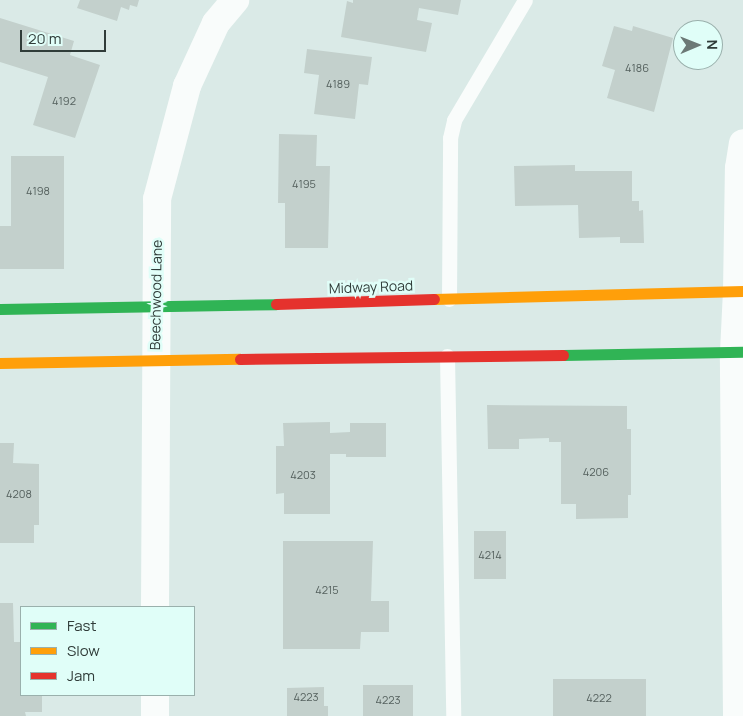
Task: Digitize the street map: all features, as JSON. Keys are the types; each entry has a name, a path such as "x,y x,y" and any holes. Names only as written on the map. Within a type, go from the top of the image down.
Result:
{"main road":[{"name":"Midway Road","path":"0,309 450,300 740,291"},
{"path":"0,363 738,352"}],"street":[{"name":"Beechwood Lane","path":"155,606 157,199 187,86 216,23 235,0"},
{"path":"737,716 738,352 740,291 738,168 743,143"},
{"path":"155,696 155,716"}],"lane":[{"path":"450,300 450,138 454,120 525,0"},
{"path":"447,356 453,716"}],"building":[{"path":"80,0 139,0 137,7 130,5 129,10 121,7 117,21 77,8"},
{"path":"353,0 461,0 458,15 419,8 417,20 432,23 426,52 341,37 347,1 353,3"},
{"path":"0,18 74,41 70,55 100,65 75,138 33,125 48,77 0,62"},
{"path":"614,26 632,31 633,26 673,38 654,112 607,98 615,70 602,66"},
{"path":"307,49 372,57 368,85 359,84 355,119 314,114 319,75 304,73"},
{"path":"279,134 317,135 316,166 330,166 328,248 285,248 285,203 278,203"},
{"path":"11,156 64,156 64,269 0,269 0,226 11,226"},
{"path":"575,165 575,171 632,171 632,201 639,201 639,211 643,210 644,243 620,243 620,237 579,238 578,205 515,206 514,166"},
{"path":"487,405 627,406 627,429 631,429 631,495 628,495 628,518 576,519 576,504 561,504 561,442 549,442 549,438 519,439 519,449 488,449"},
{"path":"330,422 330,433 350,432 350,423 386,423 386,457 346,457 346,454 330,454 330,514 284,514 284,493 276,494 276,446 284,446 283,423"},
{"path":"0,443 14,443 13,463 39,464 39,525 34,525 34,543 0,543"},
{"path":"474,531 506,531 506,579 474,579"},
{"path":"283,541 373,541 371,601 389,601 389,632 361,632 360,649 283,649"},
{"path":"0,603 13,603 14,642 20,642 20,696 42,696 42,712 25,712 26,716 0,716"},
{"path":"553,679 646,679 646,716 553,716"},
{"path":"363,685 413,685 413,716 363,716"},
{"path":"324,687 324,706 328,706 328,716 287,716 287,688"}],"traffic: fast":[{"path":"0,309 276,304"},
{"path":"563,355 743,352"}],"traffic: slow":[{"path":"434,299 743,291"},
{"path":"0,363 240,359"}],"traffic: jam":[{"path":"276,304 434,299"},
{"path":"240,359 563,355"}]}
